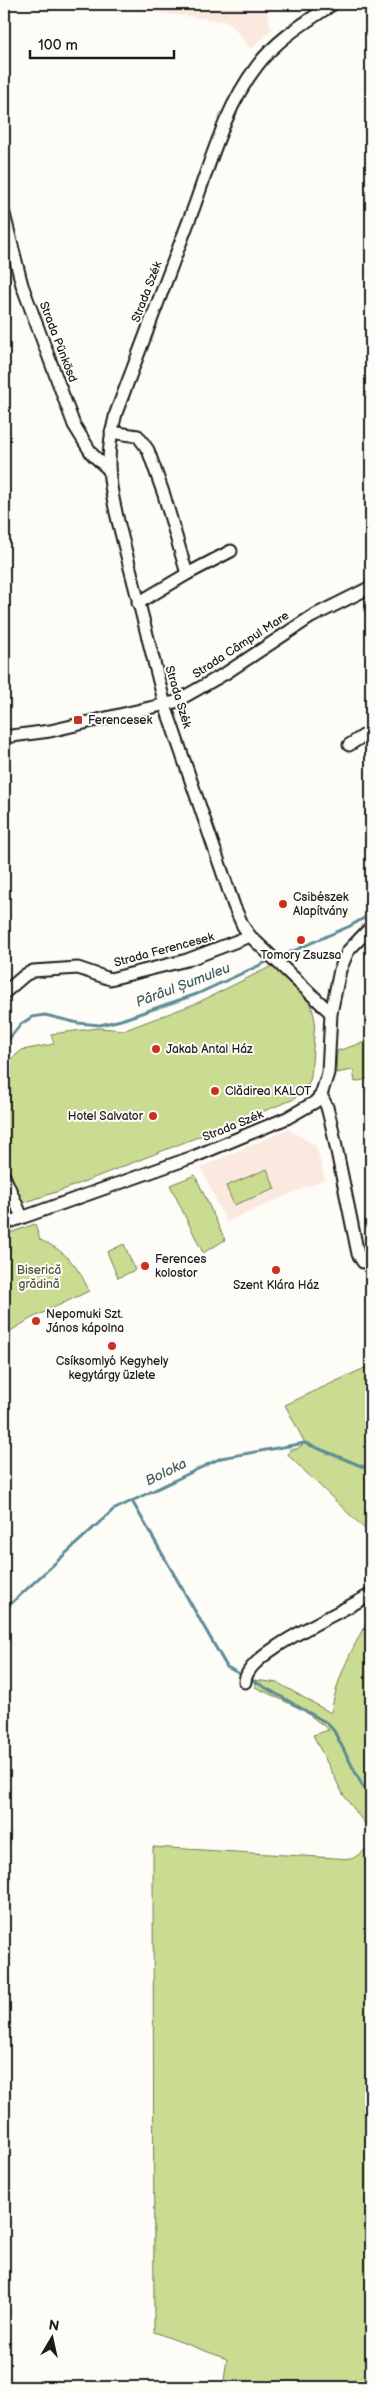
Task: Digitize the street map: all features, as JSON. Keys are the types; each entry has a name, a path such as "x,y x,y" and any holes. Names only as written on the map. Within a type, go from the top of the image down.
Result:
{"street":[{"name":"Strada Szék","path":"331,1013 250,936 234,906 165,705 112,497 108,469 111,432 116,413 210,160 236,100 251,74 266,55 294,30 333,4"},
{"name":"Strada Pünkösd","path":"4,214 22,285 74,425 92,454 108,469"},
{"path":"111,432 138,436 148,450 188,574"},
{"path":"138,603 231,551"},
{"name":"Strada Câmpul Mare","path":"4,737 50,731 165,705 186,696 226,673 311,617 371,587"},
{"path":"349,745 371,731"},
{"path":"371,927 352,947 344,960 331,1013 328,1073 321,1095 327,1107 332,1127 358,1254 363,1262 371,1262"},
{"name":"Strada Ferencesek","path":"4,993 24,975 33,971 78,968 110,979 187,960 250,936"},
{"name":"Strada Szék","path":"4,1224 193,1157 310,1106 321,1095"},
{"path":"4,1176 22,1217"},
{"path":"245,1682 248,1669 262,1656 284,1641 371,1594"}],"shaded area":[{"path":"95,4 264,4 272,29 251,49 229,22"},
{"path":"288,1129 316,1146 325,1179 226,1222 201,1167"}],"green space":[{"path":"272,966 311,1004 315,1020 311,1077 307,1088 292,1100 68,1188 11,1207 4,1194 4,1065 22,1050 54,1044 51,1034 98,1028 125,1030 197,1003"},
{"path":"371,1040 371,1078 355,1082 353,1070 336,1073 337,1051"},
{"path":"267,1169 275,1189 234,1205 226,1186"},
{"path":"195,1175 225,1240 203,1253 170,1185"},
{"name":"Biserică grădină","path":"35,1224 40,1240 57,1249 70,1260 81,1274 89,1291 30,1319 4,1335 4,1235"},
{"path":"124,1244 135,1270 118,1278 107,1252"},
{"path":"371,1365 371,1535 288,1455 290,1449 297,1449 305,1443 285,1405"},
{"path":"365,1625 371,1627 371,1832 343,1794 313,1735 329,1730 303,1710 255,1687 254,1680 278,1683 331,1713 340,1678"},
{"path":"371,1846 371,2387 223,2387 227,2359 154,2332 153,1847 352,1859"}],"waterway":[{"name":"Pârâul Șumuleu","path":"277,958 350,926 371,914"},
{"name":"Pârâul Șumuleu","path":"4,1045 21,1024 32,1017 45,1015 78,1023 100,1025 121,1020 197,994 271,960"},
{"name":"Boloka","path":"4,1610 113,1510 221,1458 305,1443 371,1470"},
{"path":"132,1501 227,1667 238,1673"},
{"path":"252,1680 327,1723 334,1731 363,1787 371,1791"}],"place":[{"name":"Ferencesek","path":"78,720"},
{"name":"Csibészek Alapítvány","path":"283,904"},
{"name":"Tomory Zsuzsa","path":"301,940"},
{"name":"Jakab Antal Ház","path":"156,1049"},
{"name":"Clădirea KALOT","path":"215,1091"},
{"name":"Hotel Salvator","path":"153,1116"},
{"name":"Ferences kolostor","path":"145,1266"},
{"name":"Szent Klára Ház","path":"276,1270"},
{"name":"Nepomuki Szt. János kápolna","path":"36,1321"},
{"name":"Csíksomlyó Kegyhely kegytárgy üzlete","path":"112,1346"}]}
